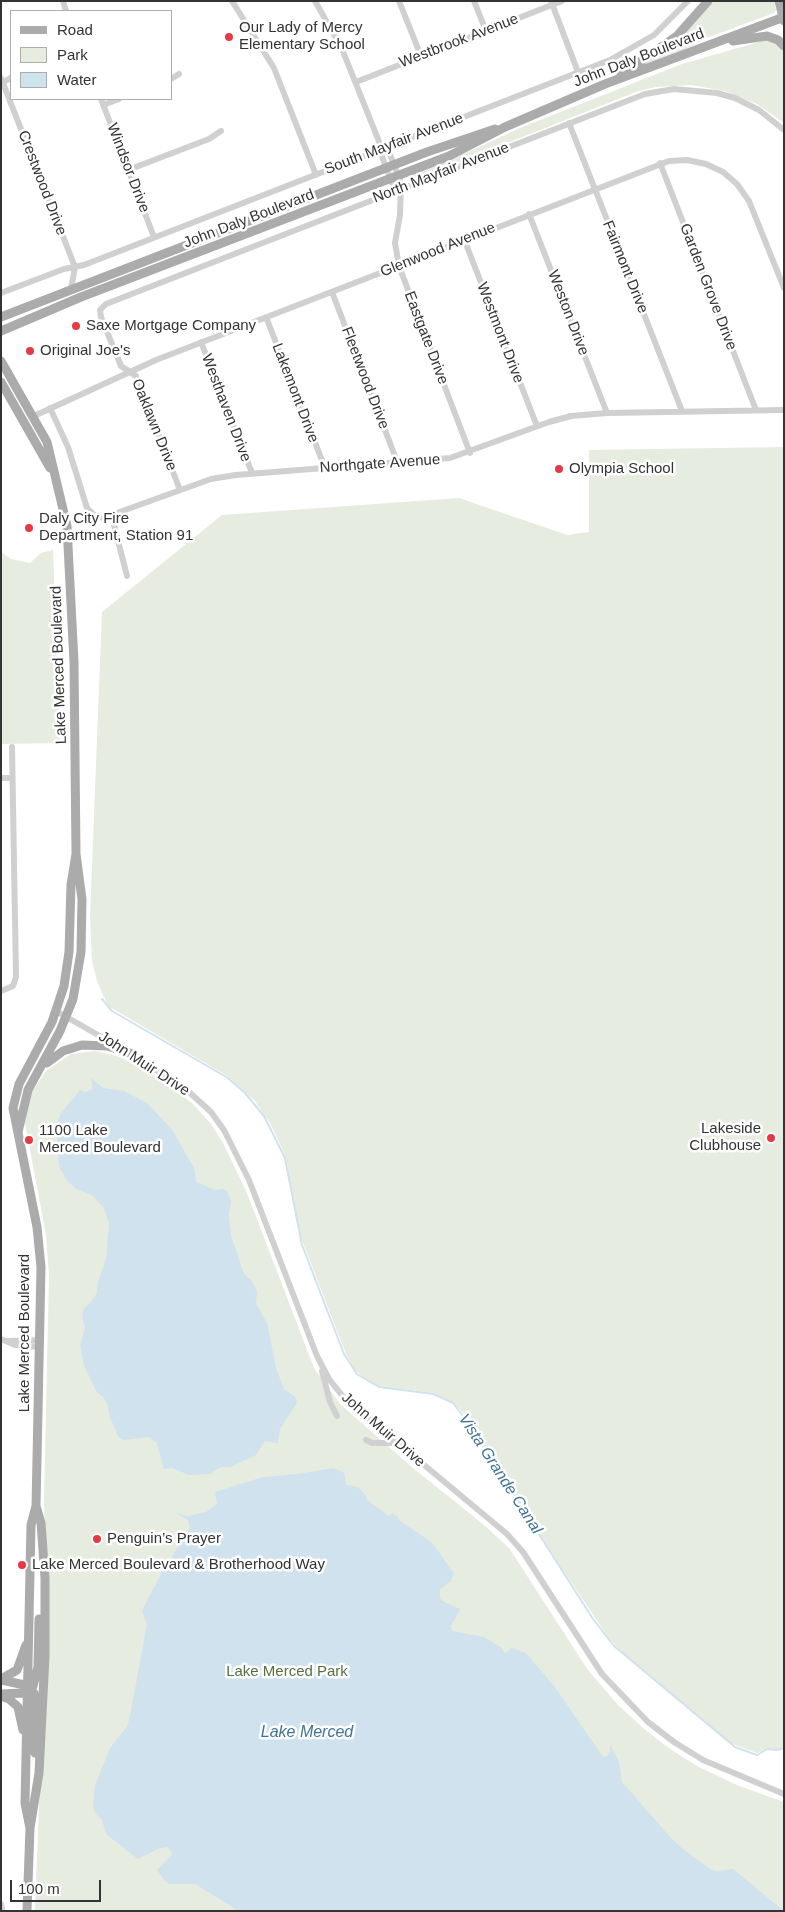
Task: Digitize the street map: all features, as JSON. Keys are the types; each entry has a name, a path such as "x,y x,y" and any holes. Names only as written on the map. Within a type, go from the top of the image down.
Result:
{"main road":[{"path":"605,84 668,44 686,28 708,1"},
{"path":"779,1 783,18"},
{"name":"John Daly Boulevard","path":"1,331 467,148 505,127 605,84 783,18"},
{"path":"704,48 761,36 773,37 784,46"},
{"name":"John Daly Boulevard","path":"1,317 473,135 505,127"},
{"name":"Lake Merced Boulevard","path":"1,361 34,416 50,451 65,514 70,553 75,677 76,854 82,892 82,946 77,979 67,1016 26,1096 18,1132"},
{"name":"Lake Merced Boulevard","path":"1,382 36,439 55,478"},
{"path":"19,412 34,416 32,422 36,439"},
{"name":"Lake Merced Boulevard","path":"30,1828 26,1803 30,1689 31,1525 36,1506 40,1247 13,1108 16,1090 56,1011 69,959 71,885 76,854"},
{"path":"38,1073 58,1054 78,1046 103,1045 130,1053"},
{"name":"Lake Merced Boulevard","path":"27,1911 30,1828 39,1773 45,1656 45,1588 41,1524 36,1506"},
{"path":"30,1689 38,1663 41,1524"},
{"path":"1,1679 14,1673 20,1666 30,1628"},
{"path":"1,1679 17,1682 30,1689 36,1699 34,1778 36,1791"},
{"path":"1,1695 30,1689"},
{"path":"1,1695 13,1701 20,1710 27,1767"}],"street":[{"path":"232,1 274,68 316,174"},
{"path":"315,1 338,39 394,176 394,188 400,190"},
{"path":"399,1 421,56"},
{"path":"474,1 486,31"},
{"name":"Westbrook Avenue","path":"356,82 552,3 562,1"},
{"name":"South Mayfair Avenue","path":"1,293 154,237 610,60 640,44 667,24 688,1"},
{"path":"552,3 578,72"},
{"path":"172,78 179,74"},
{"name":"Crestwood Drive","path":"2,81 75,267"},
{"name":"North Mayfair Avenue","path":"100,310 106,304 141,290 645,94 688,89 734,98 771,118 784,130"},
{"name":"Windsor Drive","path":"102,102 154,237"},
{"name":"Fairmont Drive","path":"569,123 682,411"},
{"path":"128,170 209,139 221,132"},
{"name":"Glenwood Avenue","path":"34,416 129,371 660,163 678,160 696,161 715,168 737,184 749,200 784,288"},
{"name":"Garden Grove Drive","path":"660,163 756,410"},
{"name":"Eastgate Drive","path":"400,190 400,215 395,243 399,266 470,452"},
{"name":"Weston Drive","path":"529,214 606,413"},
{"name":"Westmont Drive","path":"464,240 537,426"},
{"path":"71,289 75,267"},
{"name":"Fleetwood Drive","path":"332,292 398,464"},
{"name":"Oaklawn Drive","path":"100,310 121,366 136,376 180,490"},
{"name":"Lakemont Drive","path":"266,317 325,468"},
{"name":"Westhaven Drive","path":"201,342 252,474"},
{"path":"50,408 68,447 87,508 98,517 112,517 127,576"},
{"name":"Northgate Avenue","path":"112,517 212,478 444,460 537,426 571,416 606,413 784,410"},
{"path":"1,990 13,986 16,977 12,747"},
{"path":"1,778 12,778"},
{"name":"John Muir Drive","path":"56,1011 130,1053 188,1090 211,1112 224,1130 254,1191 321,1365 345,1400 507,1534 523,1552 602,1674 648,1722 703,1760 784,1794"},
{"path":"4,1340 40,1343"},
{"path":"321,1365 330,1402 337,1416"},
{"path":"366,1440 372,1443 395,1443"},
{"path":"1,1904 2,1911"}],"green space":[{"path":"712,1 774,1 776,10 774,13 709,37 678,53 626,73 670,46 687,32"},
{"path":"766,40 778,44 784,54 784,123 757,104 725,91 691,85 656,87 636,92 414,180 409,179 411,174 466,153 520,128 682,64"},
{"path":"784,447 784,1747 777,1749 767,1748 757,1753 730,1743 623,1653 608,1637 559,1564 464,1414 454,1403 435,1393 379,1386 367,1380 355,1370 346,1354 301,1238 286,1157 270,1123 255,1101 229,1077 108,1006 97,981 92,961 90,918 102,612 222,515 459,498 567,535 589,532 589,450"},
{"path":"53,550 60,743 1,744 1,552 11,559 30,563 41,553"},
{"name":"Lake Merced Park","path":"95,1051 117,1056 145,1069 192,1103 211,1124 223,1143 247,1193 314,1368 340,1404 509,1548 588,1670 618,1705 643,1728 670,1749 699,1767 739,1786 784,1802 784,1911 35,1911 47,1593 44,1503 49,1275 46,1235 25,1123 28,1098 46,1071 71,1054"}],"water":[{"path":"91,1078 103,1088 124,1091 147,1103 173,1131 194,1168 196,1182 215,1190 223,1189 227,1191 231,1201 229,1215 231,1235 244,1274 252,1281 257,1292 256,1304 267,1323 276,1368 284,1389 295,1397 297,1403 280,1429 278,1443 265,1441 256,1455 230,1467 221,1467 210,1474 189,1475 172,1468 164,1469 157,1443 149,1437 124,1440 119,1438 110,1417 107,1403 96,1391 84,1365 80,1346 85,1328 82,1315 84,1308 97,1293 98,1282 106,1259 109,1223 103,1207 92,1195 76,1189 66,1179 59,1166 56,1125 61,1113 80,1090 85,1092 93,1089"},
{"name":"Lake Merced","path":"334,1468 344,1473 346,1485 358,1487 367,1497 366,1499 389,1516 392,1513 397,1516 400,1521 430,1541 436,1548 454,1574 451,1581 440,1589 442,1601 460,1609 451,1626 452,1631 484,1637 502,1648 505,1654 512,1648 526,1653 554,1686 603,1757 607,1756 610,1752 610,1744 619,1762 622,1782 670,1837 710,1869 717,1871 733,1869 784,1911 239,1911 195,1884 170,1884 165,1881 157,1870 172,1854 168,1847 160,1848 138,1859 106,1834 102,1820 95,1813 93,1807 95,1785 110,1748 127,1727 130,1716 147,1624 142,1611 160,1576 190,1528 188,1520 176,1513 188,1516 206,1512 217,1504 215,1492 263,1477"}],"waterway":[{"name":"Vista Grande Canal","path":"102,999 112,1011 228,1078 245,1093 264,1116 285,1158 302,1245 344,1354 357,1374 379,1387 434,1394 453,1403 467,1421 593,1619 614,1646 735,1747 757,1755 767,1749 777,1750 784,1748"}],"place":[{"name":"Our Lady of Mercy Elementary School","path":"229,37"},
{"name":"Saxe Mortgage Company","path":"76,326"},
{"name":"Original Joe's","path":"30,351"},
{"name":"Olympia School","path":"559,469"},
{"name":"Daly City Fire Department, Station 91","path":"29,528"},
{"name":"Lakeside Clubhouse","path":"771,1138"},
{"name":"1100 Lake Merced Boulevard","path":"29,1140"},
{"name":"Penguin’s Prayer","path":"97,1539"},
{"name":"Lake Merced Boulevard & Brotherhood Way","path":"22,1565"}]}
